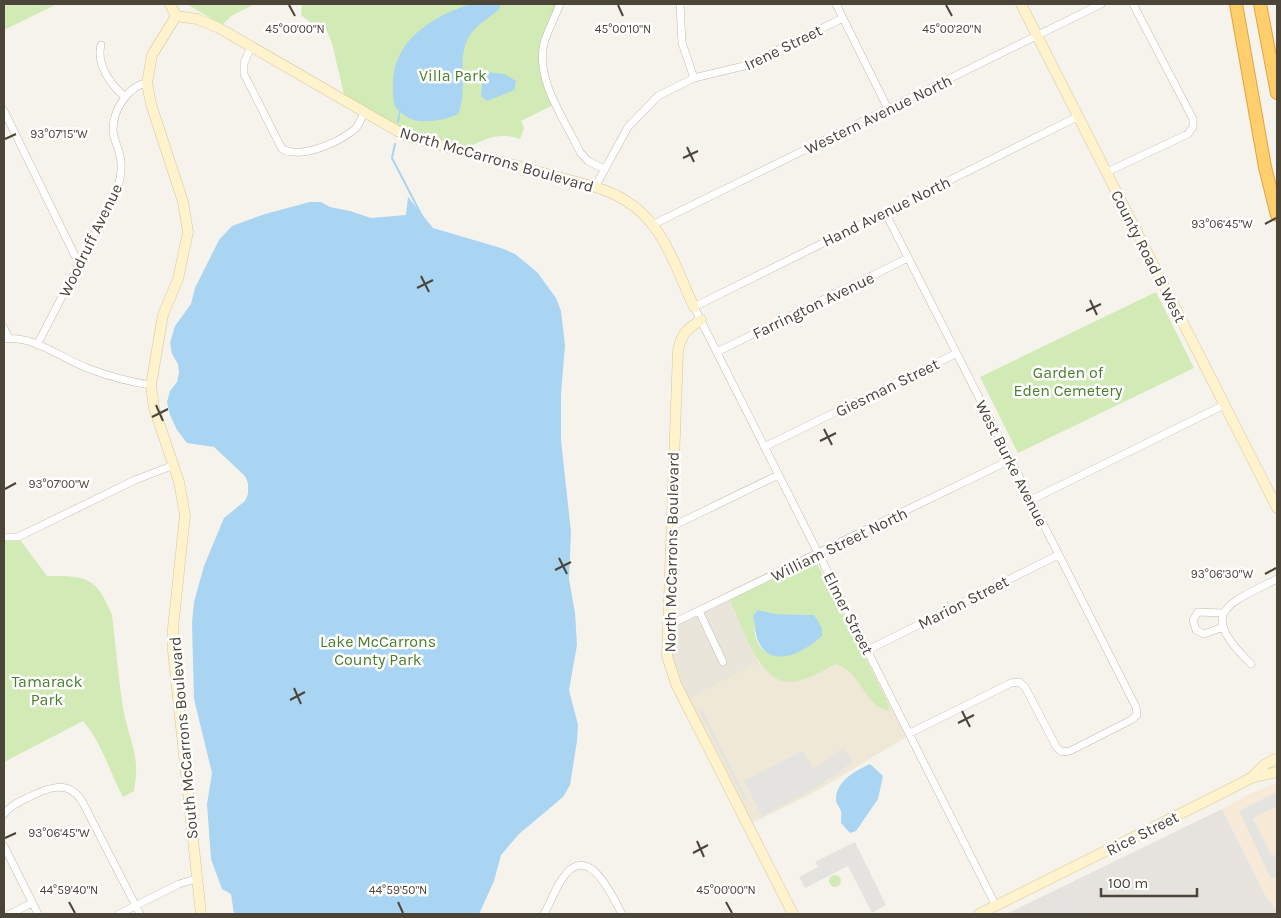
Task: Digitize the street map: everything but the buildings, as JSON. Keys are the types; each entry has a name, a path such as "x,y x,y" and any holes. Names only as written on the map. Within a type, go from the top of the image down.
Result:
{"highway":[{"path":"1236,4 1266,167 1277,215"},
{"path":"1260,4 1277,93"},
{"path":"1256,111 1277,184"}],"street":[{"path":"170,4 176,16"},
{"path":"560,4 545,42 542,58 545,77 580,152 588,161 604,169"},
{"path":"680,4 682,43 694,78"},
{"path":"836,4 888,109"},
{"name":"County Road B West","path":"1021,4 1277,508"},
{"name":"Western Avenue North","path":"654,224 1101,4"},
{"path":"1107,172 1188,134 1193,127 1193,119 1134,4"},
{"name":"North McCarrons Boulevard","path":"176,16 207,22 406,136 596,187 631,202 654,224 694,307"},
{"name":"South McCarrons Boulevard","path":"176,16 152,55 147,83 151,104 183,202 188,232 178,279 164,315 151,385 154,408 174,465 182,493 185,515 173,628 173,651 201,914"},
{"name":"Irene Street","path":"596,187 620,138 638,114 658,96 694,78 738,69 843,18"},
{"path":"101,46 98,54 108,80 125,97 136,85 147,83"},
{"path":"251,47 244,63 244,74 282,148 290,153 318,148 338,140 355,129 364,113"},
{"name":"Woodruff Avenue","path":"37,345 120,181 121,162 113,129 116,114 125,97"},
{"path":"4,111 79,264"},
{"name":"Hand Avenue North","path":"694,307 1079,116"},
{"name":"West Burke Avenue","path":"885,212 955,354 1136,707 1136,715 1131,720 1096,738 1062,752 1057,748 1025,687 1019,682 1011,683 910,733"},
{"name":"Farrington Avenue","path":"717,352 908,258"},
{"name":"Elmer Street","path":"694,307 996,906"},
{"name":"North McCarrons Boulevard","path":"701,320 686,329 681,335 678,351 667,656 676,684 794,914"},
{"path":"4,328 6,339 37,345 85,368 124,380 151,385"},
{"name":"Giesman Street","path":"764,448 955,354"},
{"path":"1031,500 1224,405"},
{"name":"William Street North","path":"667,626 819,552 825,552 1010,460"},
{"path":"4,537 18,537 135,480 174,465"},
{"path":"671,527 778,475"},
{"name":"Marion Street","path":"868,650 1058,555"},
{"path":"1251,664 1233,646 1222,627 1222,613 1235,600 1277,579"},
{"path":"699,611 723,662"},
{"path":"1222,613 1198,612 1193,620 1196,630 1204,634 1222,627"},
{"name":"Rice Street","path":"1251,778 1264,765 1277,758"},
{"name":"Rice Street","path":"979,914 1251,778 1277,772"},
{"path":"4,814 15,803 50,787 71,790 83,802 140,914"},
{"path":"4,846 38,914"},
{"path":"544,914 562,879 570,870 580,866 592,868 602,878 622,914"},
{"path":"119,914 190,880 196,879"},
{"path":"10,914 32,903"}],"shaded area":[{"path":"730,600 759,663 687,700 671,653 673,627"},
{"path":"858,641 906,737 817,791 752,823 687,700 759,663 772,671 792,672"},
{"path":"702,710 747,799 744,800 699,711"},
{"path":"844,748 853,762 814,789 762,816 744,781 803,751 813,768"},
{"path":"1277,783 1277,911 1265,896 1222,809 1251,793"},
{"path":"1277,792 1277,806 1253,818 1272,856 1277,854 1277,879 1276,877 1271,879 1239,811"},
{"path":"1222,809 1265,895 1277,911 1277,914 1006,914"},
{"path":"855,842 886,905 872,913 848,866 805,888 799,877 818,867 815,862"},
{"path":"1071,889 1083,914 1044,914 1042,910 1046,907 1044,902"}],"green space":[{"path":"4,4 57,4 4,30"},
{"path":"187,4 255,4 231,16 222,25"},
{"name":"Villa Park","path":"302,4 560,4 542,59 557,103 521,121 524,128 520,139 504,136 489,138 461,151 421,141 346,103 332,43 325,27 311,23 301,15"},
{"name":"Garden of Eden Cemetery","path":"1156,292 1194,368 1018,453 980,377"},
{"name":"Tamarack Park","path":"4,537 18,537 47,576 81,578 89,581 101,593 112,615 123,708 136,767 134,791 123,797 95,738 83,721 4,762"},
{"path":"809,561 818,565 887,701 890,711 874,703 851,673 835,664 810,677 792,682 780,680 770,674 753,652 730,600","holes":["758,610 776,614 814,615 822,636 810,646 797,652 784,655 772,654 763,649 756,640 755,627"]},
{"path":"833,875 837,875 841,881 837,887 833,887 829,883 829,879"}],"water":[{"path":"470,4 501,4 499,9 473,31 466,44 463,53 461,105 458,114 441,120 428,121 409,118 395,107 393,87 395,69 401,53 410,40 436,19"},
{"path":"486,72 504,74 516,81 514,90 487,101 481,96 483,74"},
{"name":"Lake McCarrons County Park","path":"408,197 433,228 515,254 537,272 556,298 561,311 565,345 561,394 561,440 571,532 569,579 575,613 577,645 569,690 578,725 570,785 563,797 519,834 501,855 494,881 479,914 234,914 231,894 222,889 211,859 207,804 212,773 194,699 192,623 194,602 204,566 224,518 245,501 248,494 248,483 245,476 214,447 187,443 177,430 170,415 167,402 170,391 177,382 179,372 170,343 175,326 191,304 195,288 219,240 232,226 265,214 310,202 321,202 330,207 371,218 406,215"},
{"path":"758,610 776,614 814,615 822,628 822,636 799,652 781,657 772,655 765,651 757,640 753,616"},
{"path":"870,764 883,776 878,799 856,831 850,833 841,823 841,812 836,801 837,794 847,778"}],"waterway":[{"path":"398,122 400,111"},
{"path":"395,144 392,158 423,218"}]}
